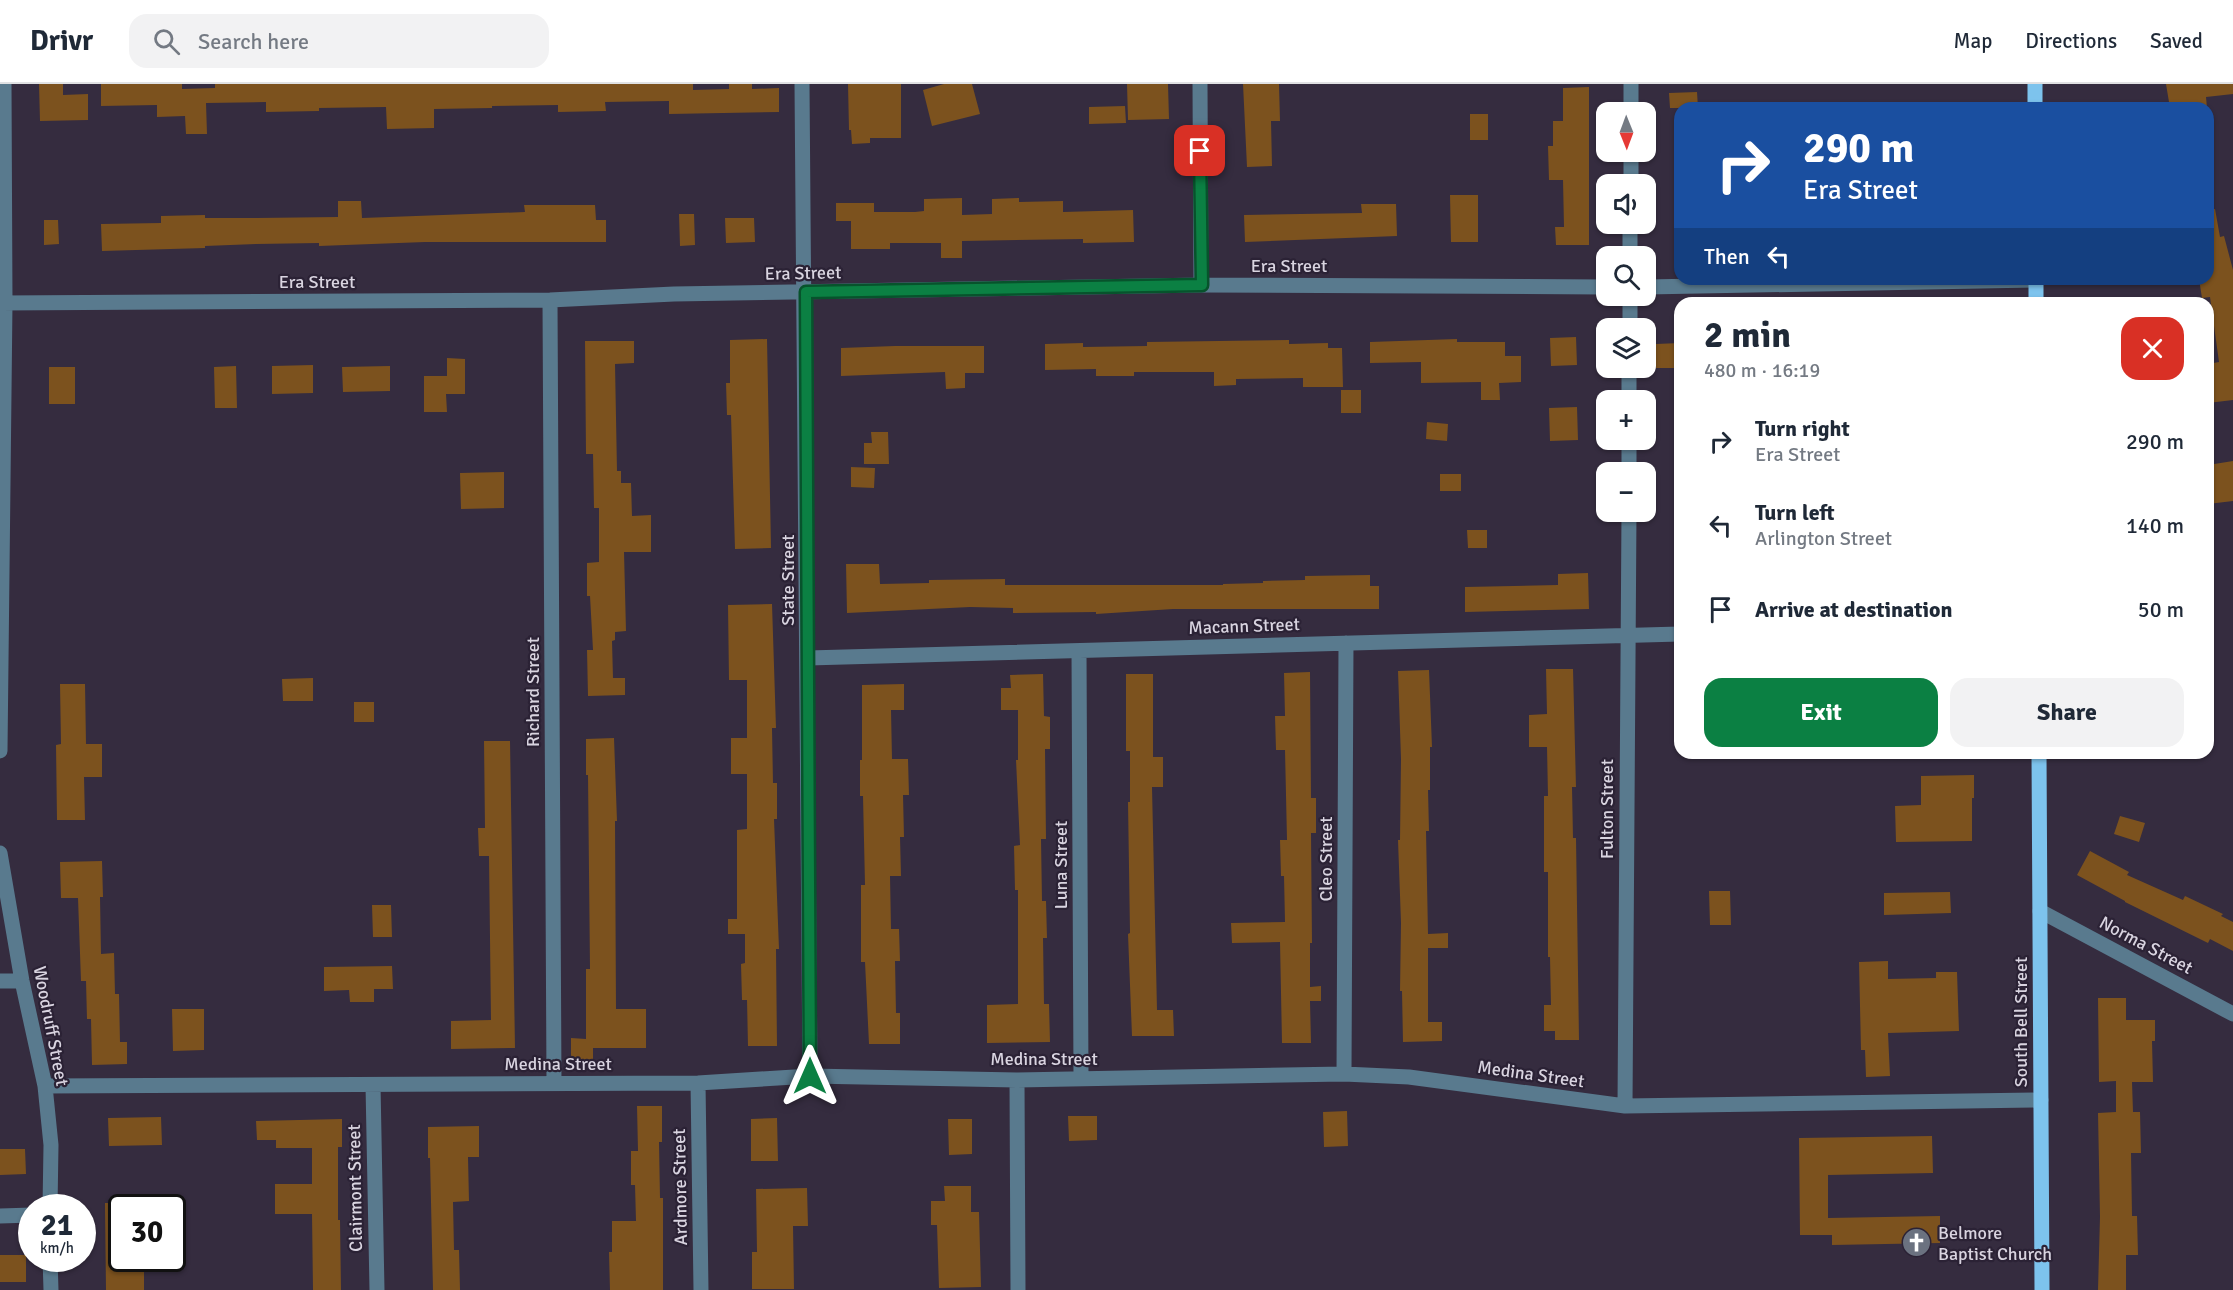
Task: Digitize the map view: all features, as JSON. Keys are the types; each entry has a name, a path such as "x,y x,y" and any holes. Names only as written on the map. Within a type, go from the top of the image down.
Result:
{"main road":[{"path":"2035,84 2036,102"},
{"name":"South Bell Street","path":"2039,759 2042,1290"}],"street":[{"path":"0,751 4,84"},
{"name":"State Street","path":"802,84 806,292 810,1076"},
{"path":"1200,84 1202,285"},
{"path":"1631,84 1631,102"},
{"name":"Era Street","path":"2,303 550,300 674,294 1202,285 1596,287"},
{"path":"1656,287 1744,285"},
{"name":"Richard Street","path":"550,300 554,1083"},
{"name":"Fulton Street","path":"1625,1106 1629,522"},
{"name":"Macann Street","path":"808,658 1674,634"},
{"name":"Cleo Street","path":"1344,1074 1346,643"},
{"name":"Luna Street","path":"1079,651 1081,1078"},
{"name":"Woodruff Street","path":"0,853 22,981 45,1086 51,1145 50,1194"},
{"name":"Norma Street","path":"2040,911 2233,1014"},
{"path":"0,981 22,981"},
{"name":"Medina Street","path":"45,1086 698,1083 810,1076 1017,1080 1344,1074 1409,1077 1625,1106 2041,1100"},
{"path":"1017,1080 1018,1290"},
{"name":"Ardmore Street","path":"698,1083 700,1290"},
{"name":"Clairmont Street","path":"373,1085 377,1290"},
{"path":"0,1216 18,1215"},
{"path":"51,1272 51,1290"}],"building":[{"path":"39,84 63,84 63,95 88,94 88,120 40,121"},
{"path":"101,84 182,84 182,89 215,88 215,84 693,84 693,90 729,89 729,84 752,84 752,89 779,88 779,112 669,114 669,101 605,102 606,111 558,112 558,105 492,106 492,108 434,109 434,128 387,129 386,107 266,112 266,102 206,103 207,134 186,134 185,116 157,117 157,105 101,106"},
{"path":"848,84 901,84 901,138 870,138 870,143 852,144 851,130 849,130"},
{"path":"944,84 972,84 980,114 932,126 923,90"},
{"path":"1127,84 1168,84 1169,119 1128,120"},
{"path":"1243,84 1279,84 1280,121 1271,121 1272,166 1247,167"},
{"path":"2166,84 2233,84 2233,94 2206,97 2206,102 2169,102"},
{"path":"1589,87 1589,245 1556,245 1555,227 1564,227 1563,180 1549,180 1548,146 1553,146 1553,121 1563,121 1563,88"},
{"path":"1697,92 1698,102 1674,102 1674,108 1670,108 1669,93"},
{"path":"1125,106 1126,123 1089,124 1089,107"},
{"path":"1470,114 1488,114 1488,140 1470,140"},
{"path":"1450,195 1478,195 1478,242 1451,242"},
{"path":"962,198 962,215 992,214 992,199 1019,198 1019,202 1063,201 1063,212 1133,210 1134,242 1083,243 1083,239 962,241 962,258 941,258 941,243 890,243 890,249 851,249 851,221 836,221 836,203 874,203 874,212 915,212 924,211 924,199"},
{"path":"338,201 361,201 362,218 525,212 524,205 595,205 596,220 606,220 606,242 425,242 319,246 319,243 256,244 102,251 101,224 161,223 161,216 338,217"},
{"path":"1361,204 1396,204 1397,236 1245,242 1244,215 1362,213"},
{"path":"2214,209 2220,237 2224,236 2233,270 2233,400 2214,402 2214,363 2219,362 2214,326 2214,297 2202,297 2200,285 2214,285"},
{"path":"679,214 694,214 695,245 680,246"},
{"path":"725,218 754,218 755,242 726,243"},
{"path":"44,220 58,220 59,244 44,245"},
{"path":"1576,337 1577,365 1551,366 1550,338"},
{"path":"767,339 771,548 735,549 731,415 727,415 726,383 730,383 730,340"},
{"path":"1457,339 1457,342 1505,342 1505,356 1521,356 1521,382 1499,383 1500,400 1481,400 1481,382 1421,383 1421,362 1370,363 1370,342"},
{"path":"1289,340 1289,344 1328,343 1328,348 1342,348 1343,387 1303,387 1303,378 1236,379 1236,385 1214,386 1214,372 1134,372 1134,376 1096,376 1096,369 1045,370 1045,344 1083,343 1083,347 1147,346 1147,342"},
{"path":"585,341 634,341 634,363 615,364 617,471 621,471 621,483 631,483 632,516 651,515 651,552 624,552 626,631 615,632 615,640 612,641 613,678 625,678 625,695 588,696 587,650 593,650 590,596 587,596 587,563 599,562 599,508 594,508 593,454 586,454"},
{"path":"1674,343 1674,368 1656,368 1656,344"},
{"path":"984,346 984,373 965,373 965,388 946,389 945,372 841,376 841,348"},
{"path":"447,358 465,359 465,394 446,394 447,412 424,412 424,376 447,376"},
{"path":"313,365 313,393 272,394 272,366"},
{"path":"236,366 237,408 215,408 214,367"},
{"path":"390,366 390,391 343,392 342,367"},
{"path":"49,367 75,367 75,404 49,404"},
{"path":"1341,390 1361,390 1361,413 1341,413"},
{"path":"1577,407 1578,440 1550,441 1549,408"},
{"path":"1427,422 1448,424 1447,441 1426,439"},
{"path":"871,432 888,432 889,464 864,464 864,443 872,443"},
{"path":"2233,461 2233,501 2214,503 2214,464"},
{"path":"851,467 875,468 874,488 851,487"},
{"path":"504,472 504,508 461,509 460,473"},
{"path":"1440,474 1461,474 1461,491 1440,491"},
{"path":"1467,530 1487,530 1487,548 1468,548"},
{"path":"846,564 879,564 880,584 929,583 929,580 1005,579 1005,585 1223,585 1305,580 1305,576 1370,575 1370,586 1379,586 1379,609 1173,609 1096,614 1096,612 1013,613 1013,608 970,607 847,613"},
{"path":"1588,573 1589,609 1465,612 1465,587 1558,585 1558,574"},
{"path":"772,604 776,728 772,728 773,783 777,783 777,819 774,819 779,949 776,949 777,1046 748,1046 747,1000 742,1000 741,964 745,963 745,934 728,934 728,919 737,919 737,830 747,829 747,774 731,774 731,738 747,738 747,680 729,680 728,605"},
{"path":"1546,669 1573,669 1576,787 1572,787 1573,838 1576,838 1579,1040 1555,1040 1555,1031 1544,1031 1544,1005 1551,1005 1550,957 1548,957 1548,872 1544,872 1544,796 1548,796 1547,747 1529,747 1529,715 1547,714"},
{"path":"1429,670 1432,747 1430,747 1430,790 1428,790 1429,831 1426,831 1428,934 1448,933 1448,948 1428,948 1428,1022 1442,1022 1442,1041 1403,1042 1402,991 1400,991 1401,923 1398,840 1400,840 1401,759 1398,671"},
{"path":"1310,672 1311,798 1316,798 1316,833 1311,833 1310,987 1321,986 1321,1001 1310,1001 1311,1043 1282,1043 1280,942 1232,943 1231,923 1285,922 1284,876 1281,876 1280,840 1287,840 1285,750 1276,750 1275,716 1285,716 1284,673"},
{"path":"1043,674 1044,716 1050,717 1050,749 1045,749 1046,839 1041,839 1042,901 1046,901 1047,938 1043,938 1044,1004 1049,1004 1050,1042 987,1043 987,1005 1018,1004 1018,890 1015,890 1014,846 1020,845 1016,760 1018,760 1018,710 1001,710 1001,688 1011,688 1010,675"},
{"path":"1126,674 1153,674 1153,757 1163,757 1163,787 1152,787 1157,1010 1173,1010 1174,1036 1132,1036 1128,934 1130,933 1128,802 1130,802 1130,751 1126,751"},
{"path":"313,678 313,701 283,701 282,679"},
{"path":"60,684 85,684 86,744 102,744 102,777 84,777 85,820 57,820 56,745 61,744"},
{"path":"904,684 904,710 891,710 892,759 908,759 909,795 903,795 904,837 900,837 901,876 890,876 891,929 899,929 900,961 895,961 896,1013 900,1013 900,1044 869,1044 865,962 861,962 861,885 865,885 863,796 860,796 862,685"},
{"path":"354,702 374,702 374,722 354,722"},
{"path":"614,738 617,821 615,821 616,1009 646,1009 646,1048 593,1048 593,1060 571,1060 571,1038 586,1039 586,969 590,969 586,739"},
{"path":"484,741 510,741 515,1048 451,1049 451,1021 491,1020 489,856 479,856 478,828 485,828"},
{"path":"1974,775 1972,841 1896,842 1895,806 1921,805 1921,776"},
{"path":"2120,816 2145,823 2139,842 2114,834"},
{"path":"2090,851 2129,872 2127,875 2183,900 2185,896 2223,914 2221,916 2233,922 2233,951 2210,939 2208,943 2125,902 2077,875"},
{"path":"102,861 101,954 114,953 115,994 119,994 120,1042 127,1042 127,1064 92,1065 91,1019 87,1019 86,981 81,981 78,898 61,898 60,862"},
{"path":"1709,891 1730,891 1731,925 1710,925"},
{"path":"1950,892 1951,913 1884,915 1884,893"},
{"path":"372,905 391,905 392,937 373,937"},
{"path":"1888,961 1888,979 1936,978 1936,972 1957,972 1959,1031 1888,1033 1890,1076 1866,1077 1865,1050 1861,1050 1859,962"},
{"path":"392,966 393,989 374,989 374,1002 350,1002 349,990 324,991 324,967"},
{"path":"2098,998 2126,998 2126,1020 2155,1020 2155,1041 2152,1041 2153,1082 2132,1082 2133,1112 2140,1112 2141,1153 2131,1153 2132,1216 2137,1216 2138,1255 2126,1255 2126,1290 2098,1290 2100,1217 2098,1113 2116,1112 2116,1081 2099,1082"},
{"path":"172,1009 204,1009 204,1050 173,1051"},
{"path":"637,1106 662,1106 662,1142 659,1142 660,1198 663,1198 663,1290 610,1290 609,1252 612,1252 612,1221 636,1221 635,1185 631,1185 631,1151 638,1151"},
{"path":"1347,1111 1348,1146 1324,1147 1323,1112"},
{"path":"1068,1116 1097,1116 1097,1140 1069,1141"},
{"path":"161,1117 162,1145 109,1146 108,1118"},
{"path":"777,1118 778,1161 751,1161 751,1119"},
{"path":"342,1119 342,1147 338,1147 341,1290 313,1290 312,1214 275,1214 275,1184 312,1184 312,1148 276,1148 276,1140 257,1140 256,1121"},
{"path":"948,1119 972,1119 972,1154 949,1155"},
{"path":"479,1126 479,1157 468,1157 469,1201 453,1202 454,1250 459,1250 460,1290 433,1290 428,1127"},
{"path":"1932,1136 1933,1173 1828,1175 1828,1218 1940,1216 1940,1243 1832,1245 1832,1235 1800,1235 1799,1138"},
{"path":"0,1149 25,1149 26,1174 0,1175"},
{"path":"944,1186 971,1186 971,1212 979,1212 981,1287 939,1288 937,1225 931,1225 931,1201 945,1201"},
{"path":"807,1188 808,1226 793,1226 794,1289 752,1289 752,1252 757,1252 756,1189"},
{"path":"105,1203 108,1203 108,1272 144,1272 144,1290 106,1290"},
{"path":"0,1255 18,1255 18,1272 26,1272 26,1282 0,1282"}],"place":[{"name":"Belmore Baptist Church","path":"1917,1243"}],"route":[{"path":"810,1076 806,292 1202,285 1200,151"}]}
